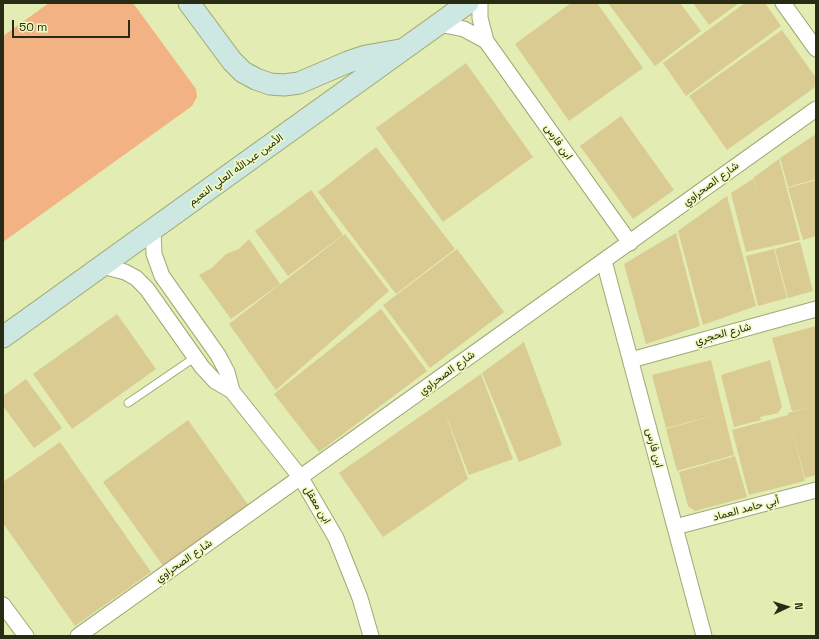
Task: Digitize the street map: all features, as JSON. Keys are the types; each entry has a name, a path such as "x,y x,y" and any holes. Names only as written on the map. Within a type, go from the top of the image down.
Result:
{"main road":[{"path":"189,3 232,60 249,76 270,84 284,85 299,83 348,62 385,52 404,49"},
{"name":"الأمين عبدالله العلي النعيم","path":"3,337 468,3"}],"street":[{"path":"480,3 480,18 486,41"},
{"path":"783,3 816,49"},
{"path":"440,24 464,29 486,41"},
{"name":"ابن فارس","path":"486,41 630,243"},
{"name":"شارع الصحراوي","path":"78,636 816,109"},
{"name":"ابن معقل","path":"153,230 154,254 164,279 223,363 232,391"},
{"name":"ابن فارس","path":"604,261 704,636"},
{"name":"ابن معقل","path":"102,266 125,272 136,278 147,289 194,358 208,374 232,391 301,478 320,509 338,544 360,598 371,636"},
{"path":"147,289 159,292 164,289 164,279"},
{"path":"163,312 163,302 167,299 180,302"},
{"name":"شارع الحجري","path":"631,360 816,309"},
{"name":"أبي حامد العماد","path":"675,528 816,490"},
{"path":"3,605 26,636"}],"lane":[{"path":"128,403 194,358"}],"shaded area":[{"path":"49,3 133,3 196,89 197,97 192,106 3,242 3,36"}],"building":[{"path":"571,3 597,3 643,68 569,121 515,44"},
{"path":"608,3 680,3 701,31 655,66"},
{"path":"693,3 739,3 709,25"},
{"path":"745,3 765,3 781,26 686,96 663,63"},
{"path":"782,30 816,78 814,88 727,150 689,96"},
{"path":"466,63 533,157 443,222 376,128"},
{"path":"621,116 674,190 633,219 580,146"},
{"path":"816,134 816,179 788,187 780,158"},
{"path":"376,147 455,249 396,294 318,192"},
{"path":"779,159 800,240 746,252 731,193 753,179 763,214 753,178"},
{"path":"816,180 816,236 803,240 788,188"},
{"path":"311,190 343,235 288,276 255,231"},
{"path":"727,196 756,306 703,325 678,231"},
{"path":"676,233 700,326 646,344 624,264"},
{"path":"345,234 389,291 276,390 229,324"},
{"path":"249,239 280,284 231,319 199,275 212,268 226,254 239,249"},
{"path":"800,242 813,291 788,298 775,249"},
{"path":"457,249 504,312 430,368 383,305"},
{"path":"774,249 787,298 758,306 746,256"},
{"path":"381,309 427,371 319,452 274,394"},
{"path":"117,314 156,369 72,429 33,374"},
{"path":"816,326 816,475 805,478 790,423 805,481 749,495 732,430 808,408 792,411 772,338"},
{"path":"524,342 562,445 519,462 482,373"},
{"path":"711,360 734,455 677,471 666,429 720,414 666,428 652,375"},
{"path":"770,360 782,407 778,413 760,417 761,420 734,427 721,375"},
{"path":"481,374 513,459 469,475 444,410 468,479 383,537 339,473"},
{"path":"26,379 62,428 34,448 3,406 3,396"},
{"path":"188,420 249,506 164,567 103,482"},
{"path":"60,442 151,572 75,626 3,523 3,482"},
{"path":"735,456 747,497 695,511 688,506 679,472"}]}
